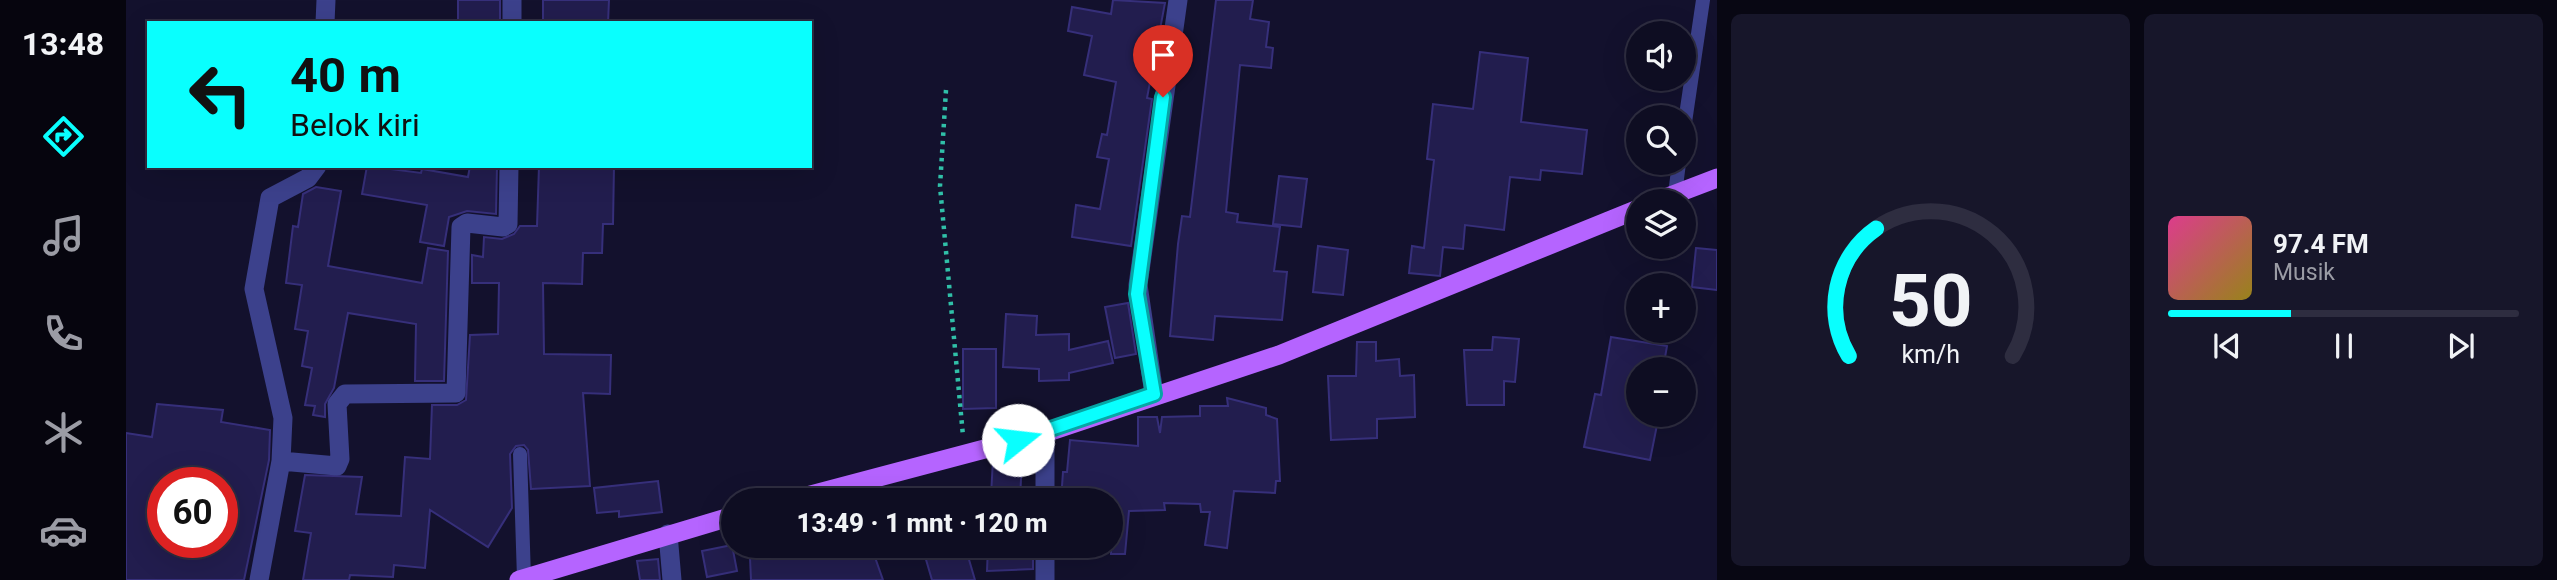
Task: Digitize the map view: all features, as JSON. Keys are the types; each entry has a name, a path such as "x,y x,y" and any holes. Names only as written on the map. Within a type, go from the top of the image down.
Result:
{"main road":[{"path":"1689,189 1717,178"},
{"path":"837,488 1045,433 1154,394 1279,355 1626,214"},
{"path":"521,579 721,519"}],"street":[{"path":"325,21 326,0"},
{"path":"512,0 512,21"},
{"path":"1154,394 1138,285 1178,0"},
{"path":"259,580 281,461 282,410 255,301 254,279 270,198 308,178 316,168"},
{"path":"281,461 337,466 340,459 337,404 345,394 456,393 461,227 467,223 503,227 508,224 509,168"},
{"path":"1045,433 1045,488"},
{"path":"668,534 672,580"},
{"path":"1045,558 1045,580"}],"lane":[{"path":"1688,105 1703,0"},
{"path":"520,453 521,579"}],"path":[{"path":"946,89 940,186 965,454"}],"building":[{"path":"458,0 500,0 500,21 458,20"},
{"path":"543,0 609,0 608,21 543,21"},
{"path":"1113,0 1165,3 1147,98 1152,99 1131,246 1072,237 1076,205 1100,209 1109,159 1097,157 1102,134 1107,135 1116,82 1084,75 1092,36 1068,31 1072,7 1111,14"},
{"path":"1216,0 1253,0 1250,19 1269,22 1266,47 1273,48 1271,68 1240,65 1226,212 1238,214 1237,222 1280,227 1274,271 1287,272 1282,320 1215,316 1213,340 1170,336 1178,244 1182,216 1190,217"},
{"path":"1480,52 1528,58 1521,122 1587,130 1582,174 1541,170 1540,180 1510,177 1504,230 1465,225 1463,249 1443,247 1440,276 1409,273 1412,246 1424,248 1434,160 1427,159 1433,104 1473,109"},
{"path":"367,168 421,173 422,169 468,177 470,168 497,168 496,214 467,211 449,217 444,246 420,242 427,205 362,194"},
{"path":"539,168 614,168 613,224 603,224 602,253 583,253 582,284 543,283 544,354 611,355 610,394 583,393 590,486 531,489 528,450 524,445 516,446 510,454 512,508 488,547 430,510 425,568 394,565 393,577 350,575 349,580 303,580 311,533 295,531 305,475 362,477 356,514 401,516 405,457 430,459 432,405 457,405 466,400 470,335 498,334 499,283 472,283 472,255 483,257 484,237 502,239 514,234 520,226 537,226"},
{"path":"1279,176 1307,179 1301,227 1273,224"},
{"path":"316,187 341,191 328,266 422,283 428,248 448,251 444,381 415,381 416,324 348,313 334,388 325,404 325,417 313,415 315,406 305,405 312,368 302,366 308,331 295,329 302,285 286,283 293,226 298,227 303,194"},
{"path":"1318,246 1348,250 1343,295 1313,292"},
{"path":"1696,248 1717,250 1717,290 1696,287 1696,273 1693,273"},
{"path":"1128,303 1136,354 1115,358 1105,307"},
{"path":"1006,314 1037,316 1036,335 1069,334 1069,350 1108,341 1113,363 1069,373 1069,380 1039,381 1039,369 1003,367"},
{"path":"1493,337 1519,339 1515,382 1504,381 1504,405 1467,405 1464,350 1492,350"},
{"path":"1611,337 1626,339 1626,343 1667,346 1665,357 1626,357 1626,427 1657,427 1650,460 1584,447 1595,394 1601,395"},
{"path":"1357,342 1376,342 1376,361 1399,359 1400,376 1414,375 1415,417 1377,419 1377,438 1331,440 1328,376 1356,376"},
{"path":"963,349 996,349 996,408 963,409"},
{"path":"1227,398 1266,408 1266,415 1277,419 1280,481 1276,481 1275,493 1234,491 1227,548 1205,545 1210,512 1201,512 1200,504 1164,503 1165,510 1129,511 1123,554 1123,488 1062,488 1063,472 1067,472 1070,440 1138,446 1138,417 1157,417 1160,433 1162,417 1200,416 1200,406 1228,406"},
{"path":"157,404 223,410 221,422 270,430 269,460 244,580 126,580 126,433 152,437"},
{"path":"993,459 1022,459 1021,488 991,488"},
{"path":"658,481 662,512 619,517 619,511 597,513 594,488"},
{"path":"721,547 721,558 734,558 737,571 707,577 702,551"},
{"path":"750,558 875,558 883,580 751,580"},
{"path":"926,558 969,558 975,580 932,580"},
{"path":"988,558 1033,558 1033,569 987,571"},
{"path":"658,559 660,580 640,580 637,561"}],"route":[{"path":"1018,440 1154,394 1137,294 1163,97"}]}
